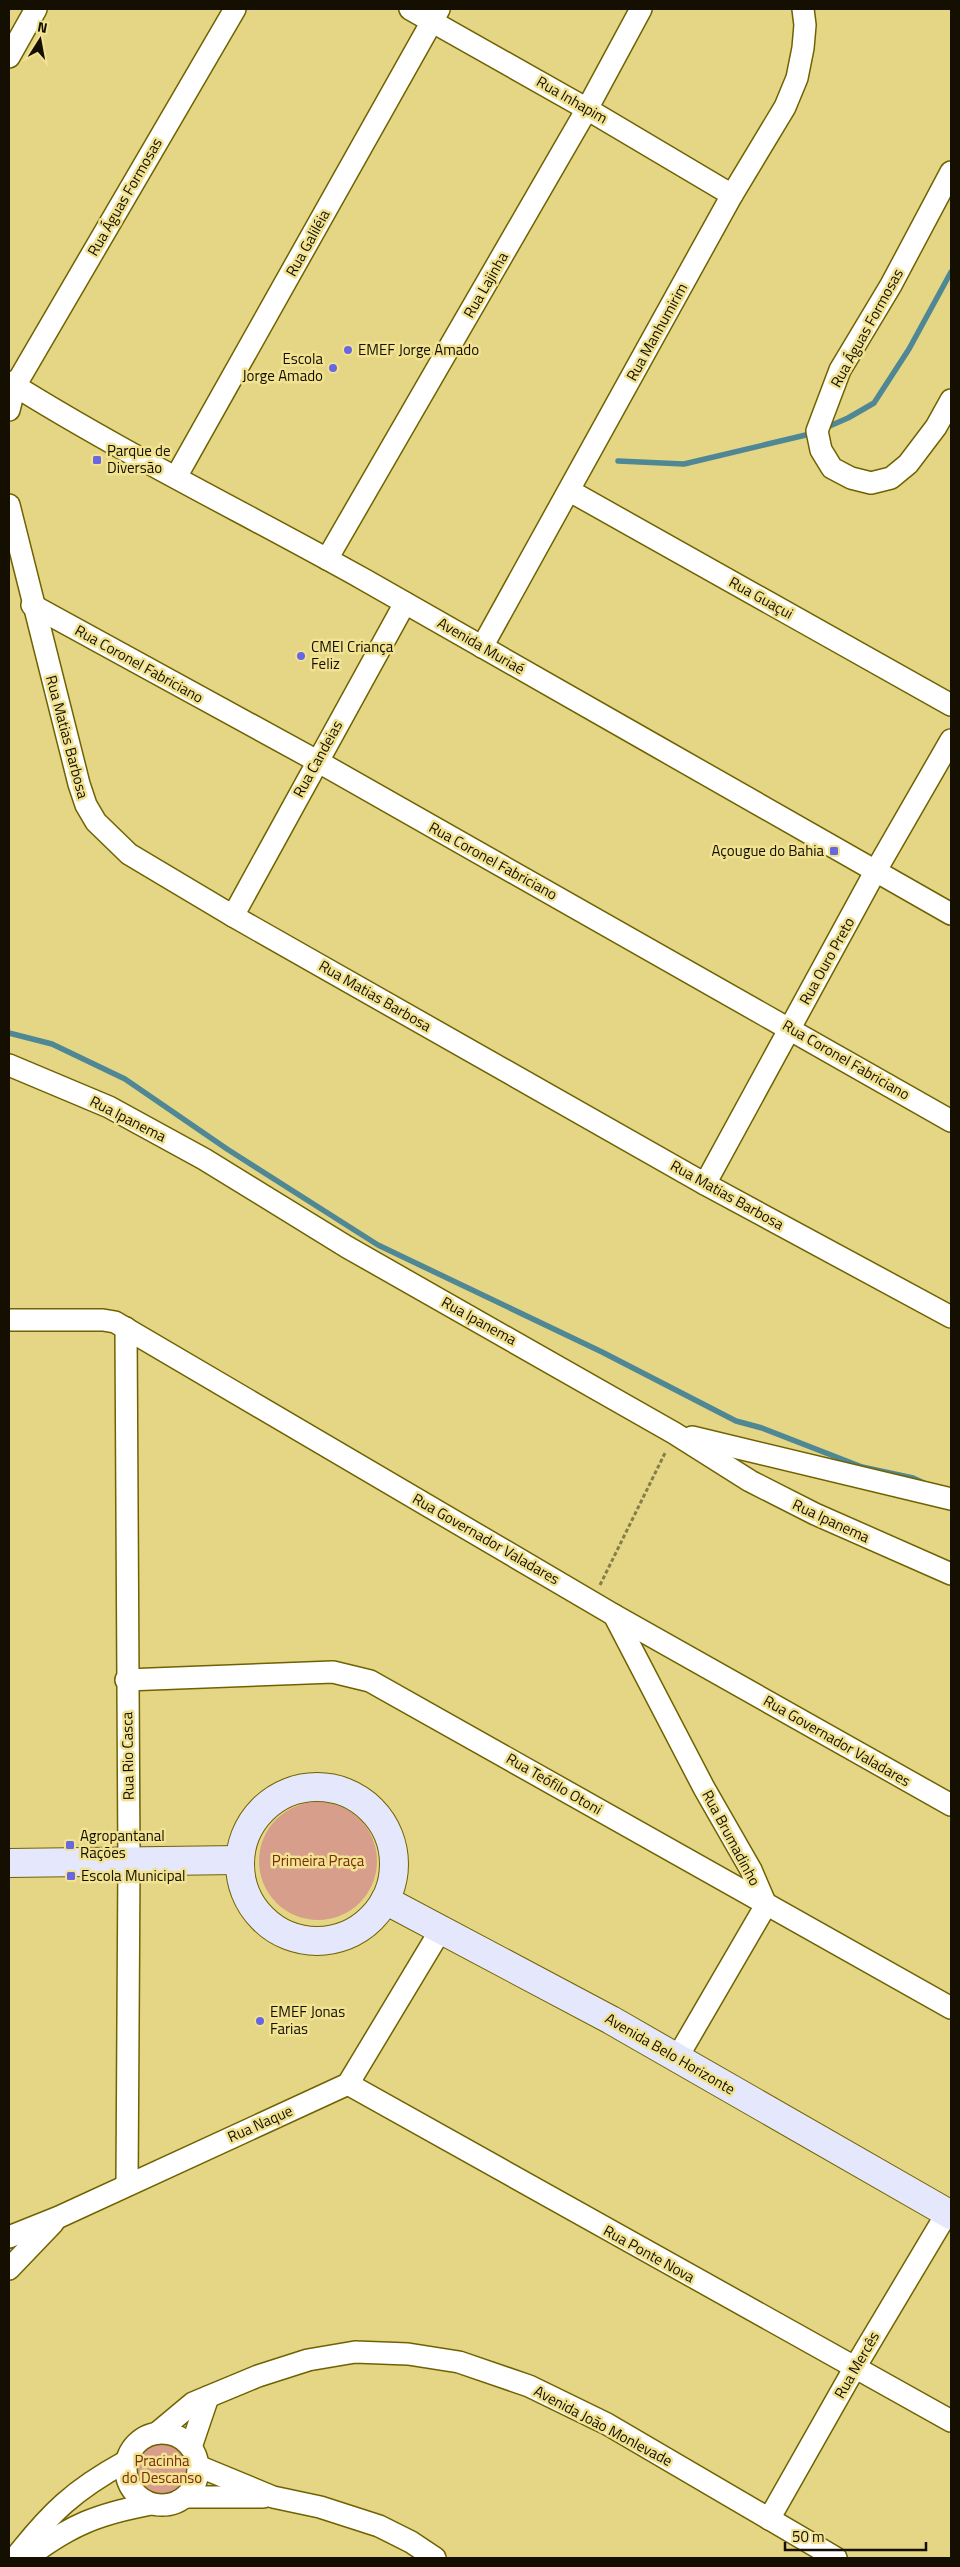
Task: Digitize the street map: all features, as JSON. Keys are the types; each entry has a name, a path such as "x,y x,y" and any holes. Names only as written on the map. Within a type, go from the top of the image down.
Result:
{"street":[{"path":"9,57 36,9"},
{"name":"Rua Águas Formosas","path":"12,384 235,9"},
{"name":"Rua Inhapim","path":"410,9 436,15 587,109 732,195"},
{"name":"Rua Lajinha","path":"327,559 587,109 642,9"},
{"name":"Rua Manhumirim","path":"482,647 570,491 732,195 785,107 797,78 803,48 805,25 803,9"},
{"name":"Rua Galiléia","path":"176,477 436,15"},
{"name":"Rua Águas Formosas","path":"951,172 891,285 840,370 816,430 821,450 832,468 851,478 871,483 891,478 908,464 936,427 951,400"},
{"path":"9,410 12,384"},
{"name":"Avenida Muriaé","path":"12,384 111,443 327,559 951,914"},
{"name":"Rua Guaçui","path":"570,491 951,705"},
{"name":"Rua Matias Barbosa","path":"9,505 32,606 86,806 96,822 129,854 233,916 705,1184 951,1317"},
{"name":"Rua Candeias","path":"233,916 405,603"},
{"name":"Rua Coronel Fabriciano","path":"32,606 317,761 790,1028 951,1122"},
{"name":"Rua Ouro Preto","path":"705,1184 875,872 951,740"},
{"name":"Rua Ipanema","path":"9,1065 118,1112 224,1171 347,1246 674,1433 750,1481 807,1510 951,1574"},
{"name":"Rua Governador Valadares","path":"9,1320 103,1320 115,1322 206,1378 614,1614 951,1805"},
{"name":"Rua Rio Casca","path":"126,1328 126,1680 129,1862 127,2185"},
{"path":"674,1433 951,1499"},
{"name":"Rua Brumadinho","path":"614,1614 704,1788 751,1870 766,1905"},
{"name":"Rua Teófilo Otoni","path":"126,1680 333,1672 370,1681 951,2008"},
{"path":"318,1787 337,1790 356,1798 371,1810 383,1825 391,1843 394,1862 392,1882 385,1900 371,1919 352,1932 331,1940 307,1940 285,1934 261,1916 251,1904 242,1883 239,1860 243,1840 251,1823 264,1808 280,1797 298,1790 318,1787"},
{"path":"9,1863 239,1860"},
{"name":"Avenida Belo Horizonte","path":"385,1900 440,1931 611,2020 949,2214"},
{"path":"677,2058 766,1905"},
{"path":"348,2084 440,1931"},
{"name":"Rua Naque","path":"9,2237 59,2217 348,2084"},
{"name":"Rua Ponte Nova","path":"348,2084 854,2369 951,2421"},
{"name":"Rua Mercês","path":"769,2519 854,2369 949,2214"},
{"path":"9,2269 59,2217"},
{"name":"Avenida João Monlevade","path":"157,2433 184,2410 208,2397 258,2376 308,2360 355,2352 408,2354 459,2362 529,2386 598,2420 836,2558"},
{"path":"27,2558 62,2532 79,2524 112,2512 151,2504 167,2506 186,2497 194,2489 195,2457 208,2397"},
{"path":"15,2558 59,2506 82,2488 125,2462 136,2443 157,2433 176,2436 195,2457 273,2497"},
{"path":"125,2462 126,2476 132,2491 151,2504"},
{"path":"186,2497 273,2497 320,2507 378,2526 411,2542 435,2558"}],"path":[{"path":"593,1601 674,1433"}],"green space":[{"name":"Primeira Praça","path":"318,1802 341,1807 360,1819 372,1838 377,1861 372,1884 360,1903 341,1915 318,1920 295,1915 276,1903 264,1884 259,1861 264,1838 276,1819 295,1807"},
{"name":"Pracinha do Descanso","path":"162,2440 173,2442 186,2453 191,2469 189,2480 178,2493 162,2498 151,2496 138,2485 133,2469 135,2458 146,2445"}],"waterway":[{"path":"825,428 848,418 874,403 909,349 951,272"},
{"path":"618,461 684,464 810,434"},
{"path":"9,1033 52,1044 125,1079 227,1149 378,1245 602,1352 736,1421 762,1428 862,1467 913,1478 924,1483"}],"place":[{"name":"EMEF Jorge Amado","path":"348,350"},
{"name":"Escola Jorge Amado","path":"333,368"},
{"name":"Parque de Diversão","path":"97,460"},
{"name":"CMEI Criança Feliz","path":"301,656"},
{"name":"Açougue do Bahia","path":"834,851"},
{"name":"Agropantanal Rações","path":"70,1845"},
{"name":"Escola Municipal","path":"71,1876"},
{"name":"EMEF Jonas Farias","path":"260,2021"}]}
